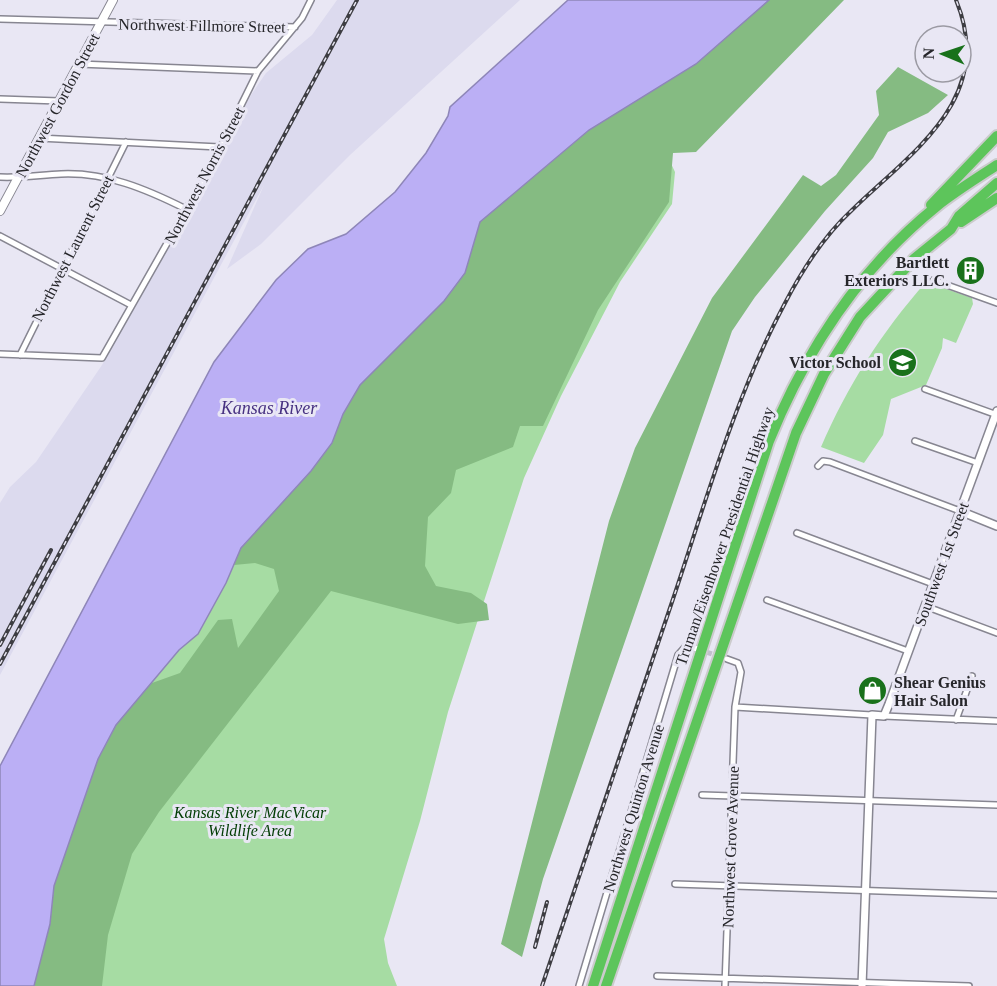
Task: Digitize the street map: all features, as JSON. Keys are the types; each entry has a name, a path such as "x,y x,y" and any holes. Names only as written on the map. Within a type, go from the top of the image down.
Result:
{"highway":[{"path":"887,253 997,136"},
{"name":"Truman/Eisenhower Presidential Highway","path":"593,986 769,441 807,360 854,289 887,253 937,206 997,165"},
{"path":"951,228 959,216 997,183"},
{"path":"606,986 807,409 824,374 860,317 914,259 951,228 997,198"}],"main road":[{"name":"Northwest Gordon Street","path":"0,211 113,0"}],"street":[{"name":"Northwest Norris Street","path":"20,355 98,359 103,356 186,209 258,71 295,27 311,0"},
{"name":"Northwest Fillmore Street","path":"0,19 295,27"},
{"path":"79,64 258,71"},
{"path":"0,99 59,101"},
{"path":"39,138 219,147"},
{"name":"Northwest Laurent Street","path":"20,355 126,142"},
{"path":"0,177 18,178 62,174 108,177 150,191 186,209"},
{"path":"0,236 131,305"},
{"path":"933,280 997,303"},
{"path":"0,354 20,355"},
{"path":"925,388 997,414"},
{"name":"Southwest 1st Street","path":"884,716 997,414"},
{"path":"915,441 978,463"},
{"path":"818,466 823,461 830,462 997,526"},
{"path":"797,533 933,584"},
{"path":"767,600 908,651"},
{"path":"926,606 997,633"},
{"name":"Northwest Quinton Avenue","path":"579,986 678,655 686,646 699,649"},
{"path":"727,658 738,663 741,669 735,707 997,721"},
{"path":"956,720 972,676"},
{"name":"Northwest Grove Avenue","path":"725,986 735,707"},
{"path":"862,984 872,715"},
{"path":"702,795 997,805"},
{"path":"675,884 997,895"},
{"path":"657,976 969,986"}],"shaded area":[{"path":"337,0 520,0 350,155 261,244 227,269 264,185 0,675 0,503 10,487 36,462 102,365 251,95 266,73 312,35"}],"green space":[{"path":"769,0 844,0 696,152 673,153 669,202 598,310 543,426 520,426 513,447 456,470 451,493 428,517 425,566 436,586 471,593 487,604 489,620 458,624 331,591 159,812 132,854 108,935 102,986 34,986 50,924 54,886 98,759 116,725 132,703 152,683 180,673 218,620 232,619 238,648 279,591 274,569 255,563 234,565 241,548 311,471 332,443 343,414 360,385 411,332 474,240 480,222 589,130"},
{"path":"898,67 913,75 913,84 928,84 948,95 928,113 888,132 873,158 825,211 755,297 732,331 543,879 522,957 501,944 609,521 635,448 712,298 803,175 821,186 836,175 879,115 876,91"},
{"name":"Kansas River MacVicar Wildlife Area","path":"666,153 675,172 672,204 620,282 561,396 524,478 448,712 420,821 384,939 388,963 397,986 34,986 78,821 98,759 132,703 179,650 198,634 226,583 241,548"},
{"path":"926,282 972,298 973,304 956,343 943,338 942,348 926,385 891,399 883,435 864,463 821,447 842,402 867,360 894,321"}],"water":[{"name":"Kansas River","path":"568,0 769,0 696,64 589,130 480,222 465,273 444,301 360,385 343,414 332,443 311,471 241,548 226,583 198,634 179,650 116,725 98,759 54,886 50,924 34,986 0,986 0,766 214,362 276,280 308,249 346,234 395,192 426,153 448,116 450,107"}],"tunnel":[{"path":"700,650 727,659"}],"railway":[{"path":"0,664 357,0"},
{"path":"542,986 710,487 751,376 791,293 822,243 841,221 921,144 941,120 957,95 965,66 966,35 956,0"},
{"path":"0,645 51,550"},
{"path":"535,947 547,902"}],"place":[{"name":"Bartlett Exteriors LLC.","path":"970,271"},
{"name":"Victor School","path":"902,362"},
{"name":"Shear Genius Hair Salon","path":"873,691"}]}
